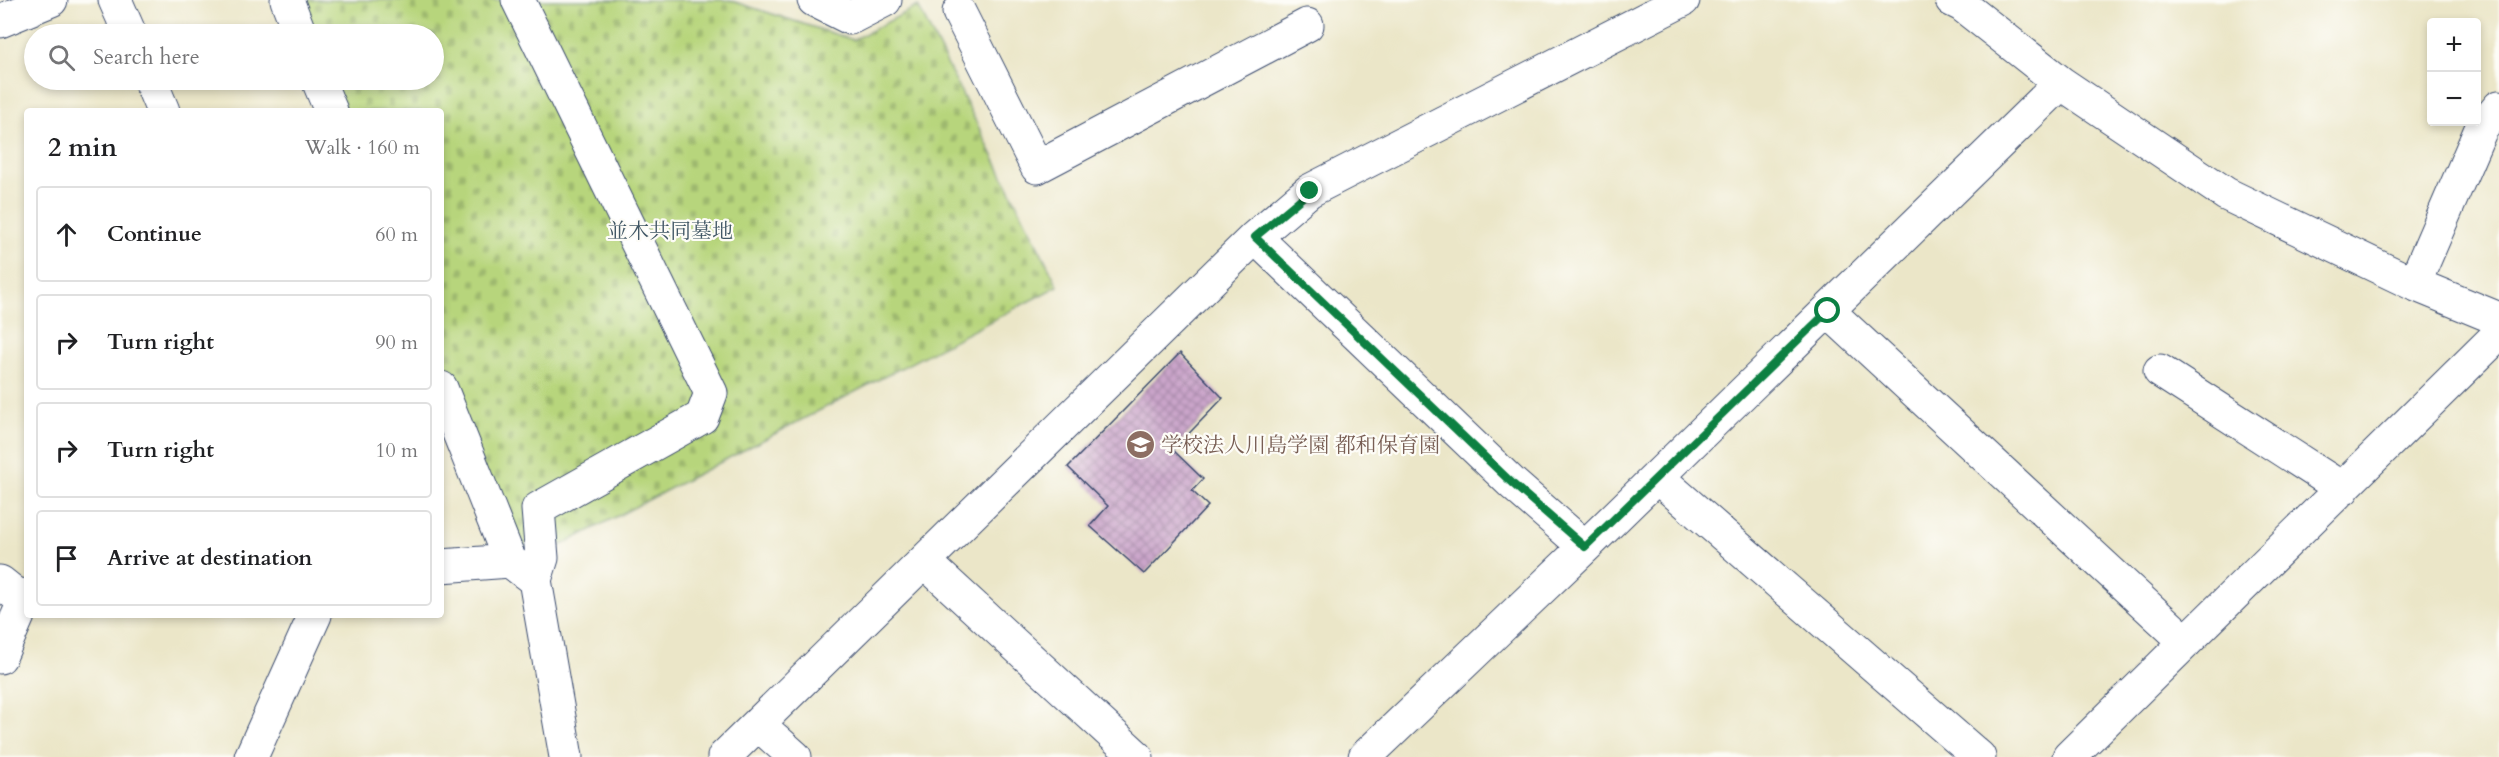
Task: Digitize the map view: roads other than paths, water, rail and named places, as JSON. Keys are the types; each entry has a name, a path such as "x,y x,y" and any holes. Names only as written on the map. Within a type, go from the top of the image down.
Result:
{"street":[{"path":"0,21 51,0"},
{"path":"115,0 126,24"},
{"path":"286,0 296,24"},
{"path":"444,566 522,570 542,558 538,509 702,417 711,393 518,0"},
{"path":"814,0 850,18 885,0"},
{"path":"724,757 1255,237 1310,191 1683,0"},
{"path":"1960,2 2061,84 2226,194 2414,284 2499,319"},
{"path":"964,4 1036,167 1307,25"},
{"path":"1365,757 1585,547 2061,84"},
{"path":"154,90 162,108"},
{"path":"322,90 330,108"},
{"path":"2414,284 2493,125"},
{"path":"1255,237 1513,484 1585,547"},
{"path":"1828,311 2186,642"},
{"path":"2069,757 2499,334"},
{"path":"2160,371 2343,489"},
{"path":"444,395 522,570 566,757"},
{"path":"1657,477 1979,757"},
{"path":"925,562 1137,757"},
{"path":"0,657 17,592"},
{"path":"251,757 314,618"},
{"path":"758,724 795,757"}],"place":[{"name":"学校法人川島学園 都和保育園","path":"1140,445"}],"park label":[{"name":"並木共同墓地","path":"670,231"}]}
